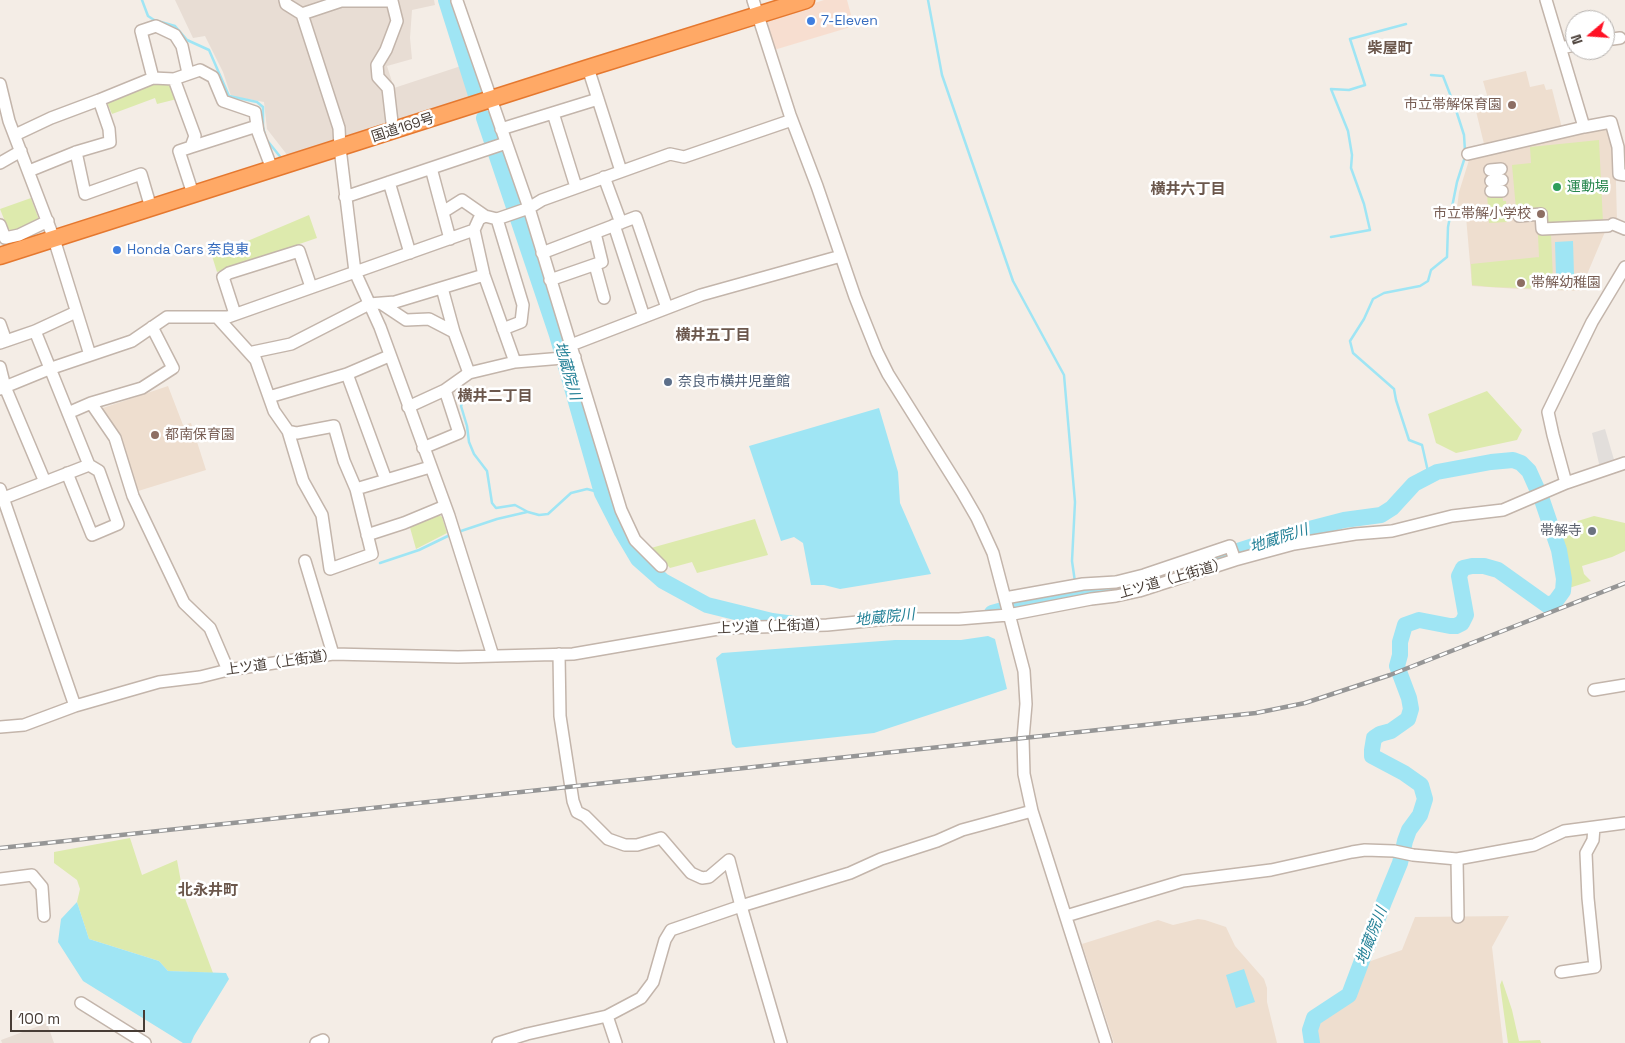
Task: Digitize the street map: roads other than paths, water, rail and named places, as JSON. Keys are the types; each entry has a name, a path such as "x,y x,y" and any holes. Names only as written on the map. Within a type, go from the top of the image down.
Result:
{"highway":[{"name":"国道169号","path":"0,256 491,100 588,68 755,7 806,0"}],"street":[{"path":"285,0 286,4 302,14 340,128 340,148 355,272 380,327 445,506 494,656"},
{"path":"1546,0 1584,126"},
{"path":"302,14 340,1 392,1 397,21 386,50 377,65 378,77 388,88 393,131"},
{"path":"456,1 501,129 498,146 521,210 542,252 571,345 565,358 621,510 634,540 661,566"},
{"path":"755,7 792,120 866,327 888,374 962,492 981,526 993,553 1024,671 1026,704 1023,740 1024,774 1032,811 1106,1043"},
{"path":"153,78 141,31 156,26 174,34 182,46 188,73"},
{"path":"1615,39 1620,38"},
{"path":"1561,48 1565,47"},
{"path":"588,68 621,171"},
{"path":"15,135 51,118 153,78 174,79 200,70 213,77 223,101 255,112 257,126 272,169"},
{"path":"174,79 195,136 191,147"},
{"path":"0,84 9,121 54,239 90,355"},
{"path":"501,129 598,99"},
{"path":"29,171 76,152 110,142 109,129 98,100"},
{"path":"553,113 576,187"},
{"path":"443,212 462,200 485,216 497,219 576,187 670,154 684,157 792,120"},
{"path":"1468,154 1584,126 1611,122 1618,147 1619,174 1625,175"},
{"path":"193,194 178,151 257,126"},
{"path":"345,196 498,146"},
{"path":"0,163 21,150"},
{"path":"76,152 85,194 141,174 151,208"},
{"path":"431,168 450,238"},
{"path":"604,177 644,317"},
{"path":"389,182 410,253"},
{"path":"1519,216 1541,214 1542,229 1610,225 1625,229"},
{"path":"485,216 479,219 474,230 484,275 514,362"},
{"path":"542,252 636,217 668,308"},
{"path":"497,219 523,305 521,322 503,329"},
{"path":"0,225 4,238 19,235 48,222"},
{"path":"3,388 49,369 132,341 167,317 228,317 474,230"},
{"path":"550,280 602,262 595,233"},
{"path":"235,314 223,277 229,273 299,251 311,287"},
{"path":"571,345 701,296 840,256"},
{"path":"595,265 604,298"},
{"path":"1566,483 1548,412 1583,338 1625,267"},
{"path":"288,431 297,433 334,426 344,461 356,489 372,554 330,569 322,515 303,481 288,431 274,411 253,352 291,344 369,304 395,302 484,275"},
{"path":"442,288 454,332 469,373"},
{"path":"382,304 406,320 429,319 454,332"},
{"path":"0,324 3,342 35,331 76,312"},
{"path":"217,317 255,358"},
{"path":"68,413 91,403 142,388 173,368 152,327"},
{"path":"35,331 89,465 98,471 118,524 92,534 67,473"},
{"path":"269,397 347,374 389,356"},
{"path":"408,406 445,390 469,373 514,362 565,358"},
{"path":"0,368 3,388 45,482"},
{"path":"347,374 386,480"},
{"path":"423,448 459,433 445,390"},
{"path":"91,403 115,438 133,496 184,602 210,628 228,670"},
{"name":"上ツ道（上街道）","path":"0,727 24,725 75,706 159,682 200,677 228,670 333,654 458,657 559,654 599,650 724,628 819,626 888,619 959,619 1008,615 1139,591 1233,555 1354,534 1392,531 1452,516 1502,510 1566,483 1625,463"},
{"path":"75,706 2,493 45,482 89,465"},
{"path":"356,489 430,467"},
{"path":"367,535 404,523 445,506"},
{"path":"1005,598 1077,584 1116,582 1144,575 1230,546 1233,555"},
{"path":"305,561 333,654"},
{"path":"559,654 560,716 572,801 577,812 585,816 608,839 625,845 638,845 661,838 691,873 702,878 709,876 729,860 781,1043"},
{"path":"1594,690 1625,685"},
{"path":"498,1043 527,1034 607,1016 641,998 653,982 665,940 671,930 741,906 850,873 882,859 938,841 962,830 1032,811"},
{"path":"1066,916 1183,881 1271,870 1358,851 1394,851 1413,855 1457,859 1534,845 1564,832 1625,824"},
{"path":"1561,972 1595,967 1588,898 1586,853 1593,840 1594,827"},
{"path":"1457,859 1458,917"},
{"path":"0,879 32,875 42,887 44,916"},
{"path":"81,1003 146,1043"},
{"path":"607,1016 616,1043"}],"water":[{"path":"1573,241 1574,275 1556,276 1555,242"},
{"path":"879,408 898,472 900,503 931,574 840,589 824,585 811,585 803,543 794,537 781,541 749,446"},
{"path":"988,636 995,639 1007,689 874,733 736,748 732,744 716,658 722,653 895,640 961,640"},
{"path":"77,902 89,939 159,961 168,971 226,973 229,979 191,1043 183,1043 83,981 58,942 61,919"},
{"path":"1244,969 1255,1002 1236,1008 1226,975"}],"waterway":[{"path":"142,0 148,16 154,20 175,26 187,40 209,50 229,96 257,102 263,107 263,127 266,139 282,159"},
{"name":"地蔵院川","path":"446,0 476,95"},
{"path":"928,0 942,75 1013,281 1064,375 1075,502 1072,561 1075,582"},
{"path":"1331,237 1370,230 1364,204 1351,168 1352,155 1348,131 1331,89 1349,90 1365,85 1350,39 1406,24"},
{"path":"1431,75 1443,76 1464,135 1465,151"},
{"name":"地蔵院川","path":"484,118 557,335 602,493 638,559 663,581 707,605 772,621 794,624"},
{"path":"1429,476 1422,445 1409,440 1394,389 1353,353 1350,341 1364,319 1373,299 1384,293 1420,286 1428,281 1431,270 1447,257 1448,227 1457,182 1465,157"},
{"path":"468,391 461,406 467,426 469,442 474,454 487,471 492,503 496,508 515,505 528,512 539,515 548,514 571,493 587,489 602,493"},
{"name":"地蔵院川","path":"992,613 1017,606 1107,592 1149,583 1225,555 1290,534 1344,520 1381,515 1392,508 1414,484 1437,472 1513,460 1521,463 1529,471 1542,500 1559,550 1564,579 1563,591 1555,602 1547,605 1498,570 1484,566 1472,566 1463,568 1459,576 1466,615 1462,623 1450,626 1419,620 1405,625 1400,642 1400,655 1397,666 1409,698 1411,709 1408,719 1391,731 1374,738 1372,756 1404,773 1421,785 1425,799 1420,815 1409,830 1400,863 1349,995 1314,1018 1310,1030 1312,1043"},
{"path":"458,532 497,519 527,512"},
{"path":"380,563 419,550 450,535"},
{"name":"地蔵院川","path":"1078,589 1079,596"}],"railway":[{"path":"0,848 1256,713 1305,703 1390,675 1625,583"}],"place":[{"name":"7-Eleven","path":"811,21"},
{"name":"市立帯解保育園","path":"1512,105"},
{"name":"運動場","path":"1557,187"},
{"name":"市立帯解小学校","path":"1541,214"},
{"name":"Honda Cars 奈良東","path":"117,250"},
{"name":"帯解幼稚園","path":"1521,283"},
{"name":"奈良市横井児童館","path":"668,382"},
{"name":"都南保育園","path":"155,435"},
{"name":"帯解寺","path":"1592,531"}],"district":[{"name":"柴屋町","path":"1390,49"},
{"name":"横井六丁目","path":"1188,190"},
{"name":"横井五丁目","path":"713,336"},
{"name":"横井二丁目","path":"495,397"},
{"name":"北永井町","path":"208,891"}]}
